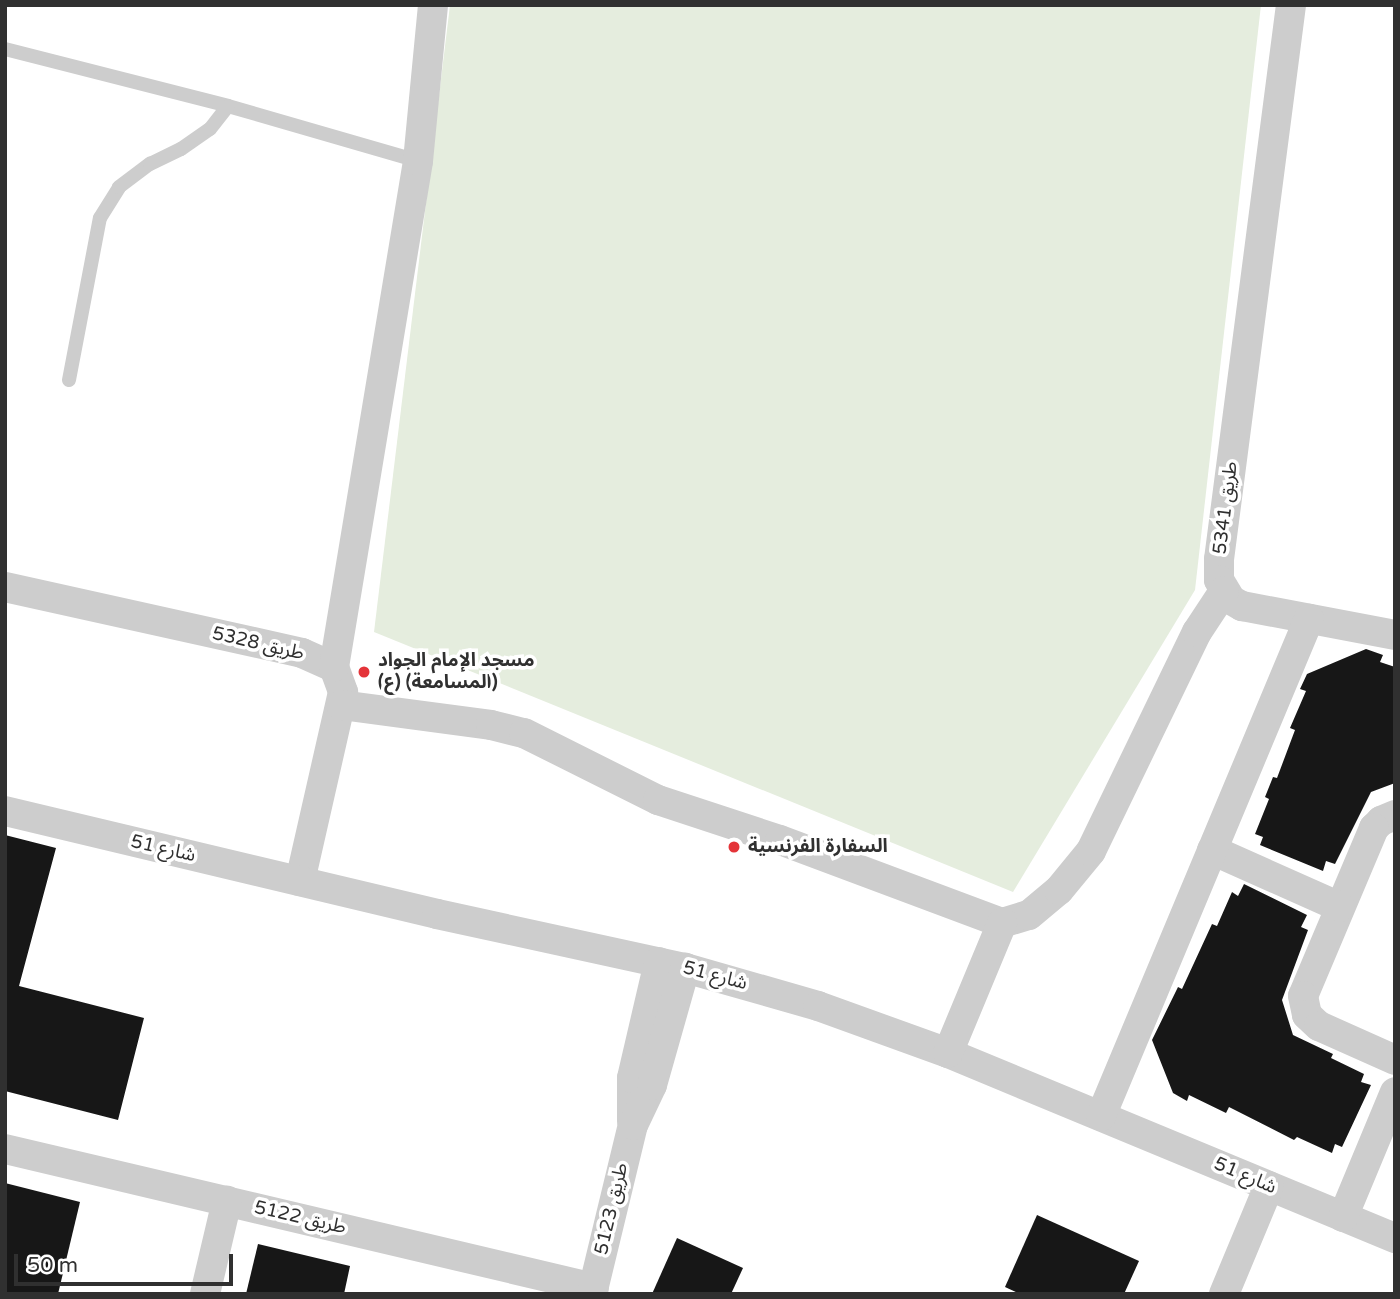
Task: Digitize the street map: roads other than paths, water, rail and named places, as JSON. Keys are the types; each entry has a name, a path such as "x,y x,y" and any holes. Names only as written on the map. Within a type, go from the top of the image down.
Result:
{"street":[{"path":"300,881 343,692 334,667 418,161 433,5"},
{"name":"طريق 5341","path":"1224,591 1218,568 1291,5"},
{"name":"طريق 5328","path":"5,587 302,653 334,667"},
{"path":"341,705 491,725 524,733 658,800 780,840 1002,923 1029,915 1059,890 1091,851 1198,632 1224,591 1242,606 1395,635"},
{"path":"1101,1116 1309,619"},
{"name":"شارع 51","path":"5,811 672,965 818,1006 948,1053 1395,1238"},
{"path":"1395,815 1381,821 1374,828 1306,986 1304,1007 1319,1026 1395,1060"},
{"path":"1212,850 1340,907"},
{"path":"948,1053 1002,923"},
{"name":"طريق 5123","path":"593,1291 632,1125 632,1078 672,965"},
{"path":"1343,1217 1395,1092"},
{"name":"طريق 5122","path":"5,1149 593,1291"},
{"path":"1224,1294 1269,1186"},
{"path":"205,1294 227,1201"}],"lane":[{"path":"5,49 228,106 418,161"},
{"path":"68,380 100,218 119,187 150,164 181,149 210,129 228,106"}],"place":[{"name":"مسجد الإمام الجواد (ع) (المسامعة)","path":"364,672"},
{"name":"السفارة الفرنسية","path":"734,847"}]}
